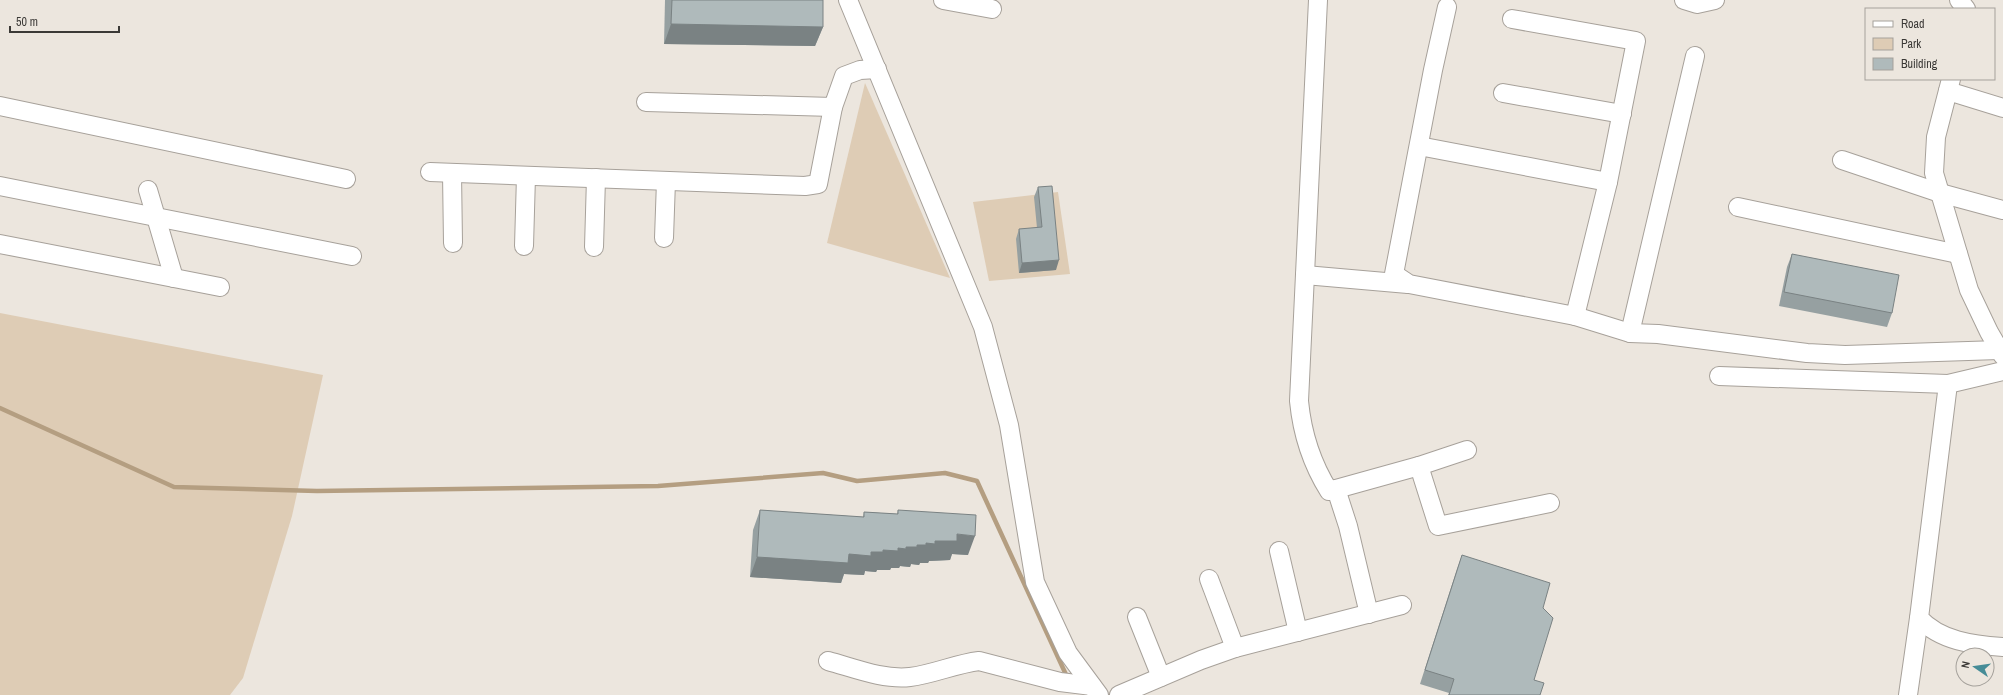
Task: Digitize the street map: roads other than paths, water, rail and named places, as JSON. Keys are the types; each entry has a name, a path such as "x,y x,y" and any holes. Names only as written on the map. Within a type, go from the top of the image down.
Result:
{"street":[{"path":"848,0 983,327 1009,425 1035,582 1068,653 1095,690"},
{"path":"943,0 992,9"},
{"path":"1318,0 1300,401 1302,426 1320,477 1329,491 1419,466 1467,450"},
{"path":"1684,0 1697,4 1715,0"},
{"path":"1409,284 1394,274 1433,70 1447,7"},
{"path":"1512,19 1636,41 1608,182 1575,316"},
{"path":"1630,332 1695,56"},
{"path":"430,172 805,186 818,184 833,107 844,76 860,70 877,70"},
{"path":"2001,353 1988,332 1969,290 1934,173 1936,137 1950,85 2003,108"},
{"path":"1504,93 1622,114"},
{"path":"646,102 833,107"},
{"path":"0,106 346,179"},
{"path":"1419,146 1608,182"},
{"path":"1842,160 1940,193 2003,210"},
{"path":"452,173 453,243"},
{"path":"524,246 526,176"},
{"path":"594,247 596,178"},
{"path":"664,238 666,181"},
{"path":"0,186 352,256"},
{"path":"148,190 174,278"},
{"path":"1738,207 1958,254"},
{"path":"0,244 220,287"},
{"path":"1305,275 1409,284 1575,316 1630,332 1658,334 1807,353 1845,356 2001,353"},
{"path":"1719,376 1948,384 2003,371"},
{"path":"1908,695 1948,384"},
{"path":"1419,466 1438,526 1550,503"},
{"path":"1336,489 1348,526 1369,614"},
{"path":"1279,551 1298,632"},
{"path":"1209,579 1235,648"},
{"path":"1119,695 1201,660 1235,648 1402,606"},
{"path":"1137,616 1162,677"},
{"path":"1919,618 1927,627 1937,633 1980,646 2003,647"},
{"path":"828,661 883,675 908,677 939,672 966,663 979,661 1010,668 1059,689 1095,690"}],"waterway":[{"path":"0,408 174,487 317,491 658,486 823,473 857,481 945,473 977,481 1068,679"}]}
